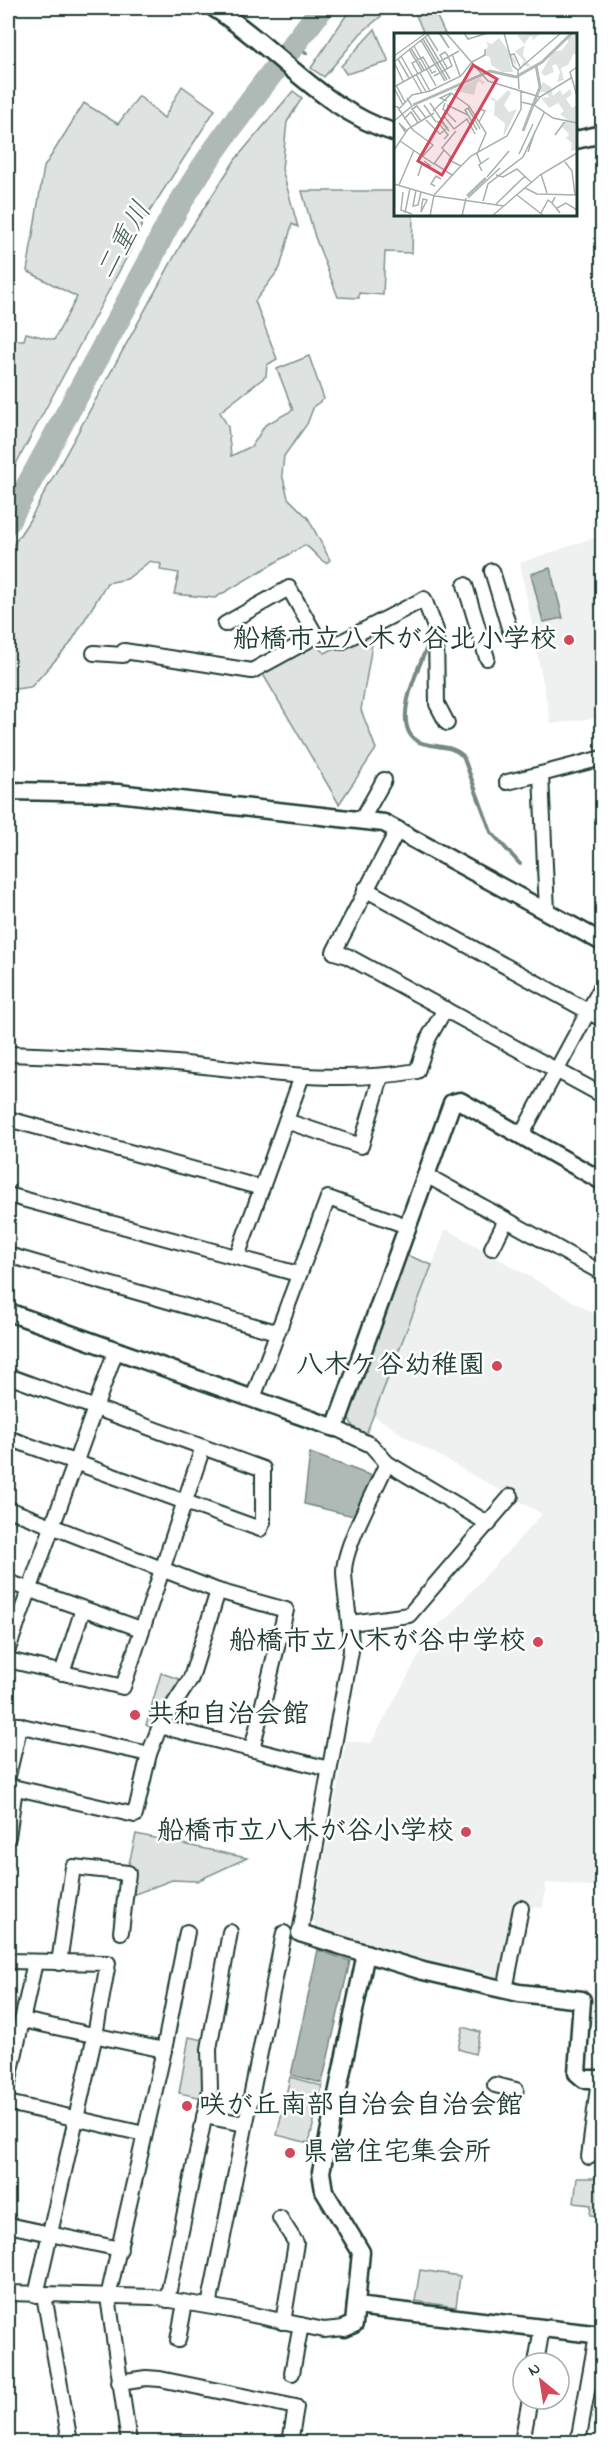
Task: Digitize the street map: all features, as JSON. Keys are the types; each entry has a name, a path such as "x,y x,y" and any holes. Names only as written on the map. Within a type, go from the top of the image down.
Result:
{"street":[{"path":"214,8 242,25 298,74 337,104 394,131"},
{"path":"577,140 603,134"},
{"path":"492,571 511,634"},
{"path":"465,585 487,658"},
{"path":"94,653 124,653 252,671 316,636 289,588 225,624"},
{"path":"341,642 424,599 436,630 437,704 439,713 447,723"},
{"path":"507,782 603,758"},
{"path":"541,774 547,912"},
{"path":"362,819 384,780"},
{"path":"8,791 117,793 384,823 603,942"},
{"path":"398,829 334,951 603,1095"},
{"path":"365,889 603,1019"},
{"path":"521,1136 603,986"},
{"path":"8,1054 132,1060 302,1076 381,1077 417,1071 429,1037 445,1009"},
{"path":"237,1257 302,1076"},
{"path":"286,1121 361,1146 381,1077"},
{"path":"335,1428 452,1103 460,1101 603,1181"},
{"path":"8,1119 262,1188"},
{"path":"426,1175 603,1273"},
{"path":"8,1195 297,1274"},
{"path":"253,1398 297,1274 328,1198 407,1226"},
{"path":"492,1248 506,1220"},
{"path":"8,1255 276,1332"},
{"path":"8,1312 335,1428 371,1445 387,1463 489,1524"},
{"path":"8,1648 116,1350"},
{"path":"8,1376 262,1469 263,1522 260,1529 8,1438"},
{"path":"8,1660 123,1687 203,1447"},
{"path":"209,2306 245,2124 329,1769 351,1651 351,1623 344,1570 347,1555 387,1463"},
{"path":"351,1623 409,1615 511,1496"},
{"path":"8,1509 218,1591 286,1610 252,1749"},
{"path":"8,1582 141,1629"},
{"path":"10,1783 135,1815 149,1754 160,1726 191,1678 218,1591"},
{"path":"63,1673 83,1609"},
{"path":"8,1837 14,1724 149,1754"},
{"path":"160,1726 329,1769"},
{"path":"59,1963 74,1867 128,1873 121,1932"},
{"path":"504,1990 521,1908"},
{"path":"129,2442 108,2297 164,2050 187,1932"},
{"path":"167,2300 210,2089 209,2049 230,1932"},
{"path":"292,1933 423,1971 504,1990 582,2000 576,2068 580,2078 601,2079 589,2157"},
{"path":"8,2293 167,2300 209,2306 324,2330 345,2328 354,2324 361,2252 324,2191 321,2172 366,1953"},
{"path":"8,1961 108,1963 95,2035 50,2235 40,2295 70,2442"},
{"path":"8,2084 35,1962"},
{"path":"22,2020 164,2050"},
{"path":"495,2085 516,2090"},
{"path":"8,2103 144,2134"},
{"path":"204,2116 245,2124"},
{"path":"280,2218 296,2242 283,2322"},
{"path":"8,2225 120,2249"},
{"path":"178,2340 185,2303"},
{"path":"357,2306 600,2335 578,2442"},
{"path":"292,2373 301,2325"},
{"path":"538,2351 542,2328"},
{"path":"119,2382 147,2378 160,2379 296,2407 290,2442"},
{"path":"522,2442 528,2411"},
{"path":"176,2442 194,2442"}],"shaded area":[{"path":"351,8 391,8 361,33 324,77 311,68"},
{"path":"413,8 433,8 445,33 424,33"},
{"path":"375,29 389,62 346,74 341,66"},
{"path":"182,86 215,110 144,220 130,251 8,479 10,340 24,340 26,333 54,340 77,297 27,271 44,167 84,103 118,124 139,96 164,118"},
{"path":"293,91 302,98 287,122 282,169 298,227 292,224 280,268 255,301 277,359 267,365 266,376 220,412 228,427 231,456 252,446 265,425 293,410 277,369 309,356 324,399 314,406 307,424 284,456 282,474 288,498 308,518 330,560 326,563 305,545 215,598 174,594 179,573 160,570 161,564 150,561 127,579 107,583 70,644 31,687 8,690 8,553 29,521 184,239 235,160"},
{"path":"302,191 394,191 394,216 413,216 412,253 385,252 383,295 359,293 359,298 338,297 315,237"},
{"name":"船橋市立八木が谷北小学校","path":"602,535 602,717 551,724 520,563"},
{"path":"550,568 563,618 543,622 531,574"},
{"path":"375,627 361,710 376,749 339,804 264,676 264,672 313,644 325,653"},
{"path":"446,1229 602,1318 602,1887 546,1883 543,1908 518,1905 503,1980 423,1964 316,1929 313,1919 346,1741 371,1743 434,1628 446,1619 542,1514 411,1440 373,1415"},
{"path":"404,1254 432,1265 366,1434 355,1431 348,1416"},
{"path":"310,1453 372,1476 353,1516 304,1504"},
{"path":"161,1673 182,1680 153,1728 146,1725"},
{"path":"136,1834 247,1858 197,1881 172,1880 130,1896 128,1868"},
{"path":"318,1950 350,1961 322,2083 291,2075"},
{"path":"463,2027 480,2032 475,2054 458,2049"},
{"path":"189,2037 204,2040 203,2098 179,2093"},
{"path":"290,2077 322,2086 309,2143 277,2135"},
{"path":"577,2178 602,2178 602,2216 590,2215 591,2205 574,2203"},
{"path":"420,2270 460,2276 456,2307 415,2301"}],"waterway":[{"name":"二重川","path":"8,522 185,195 228,131 322,8"},
{"path":"294,45 306,53"},
{"path":"431,638 415,677 406,708 406,723 410,734 419,742 448,748 463,756 491,832 520,864"}],"place":[{"name":"船橋市立八木が谷北小学校","path":"569,640"},
{"name":"八木ケ谷幼稚園","path":"497,1366"},
{"name":"船橋市立八木が谷中学校","path":"538,1642"},
{"name":"共和自治会館","path":"135,1715"},
{"name":"船橋市立八木が谷小学校","path":"466,1832"},
{"name":"咲が丘南部自治会自治会館","path":"187,2106"},
{"name":"県営住宅集会所","path":"290,2153"}]}
